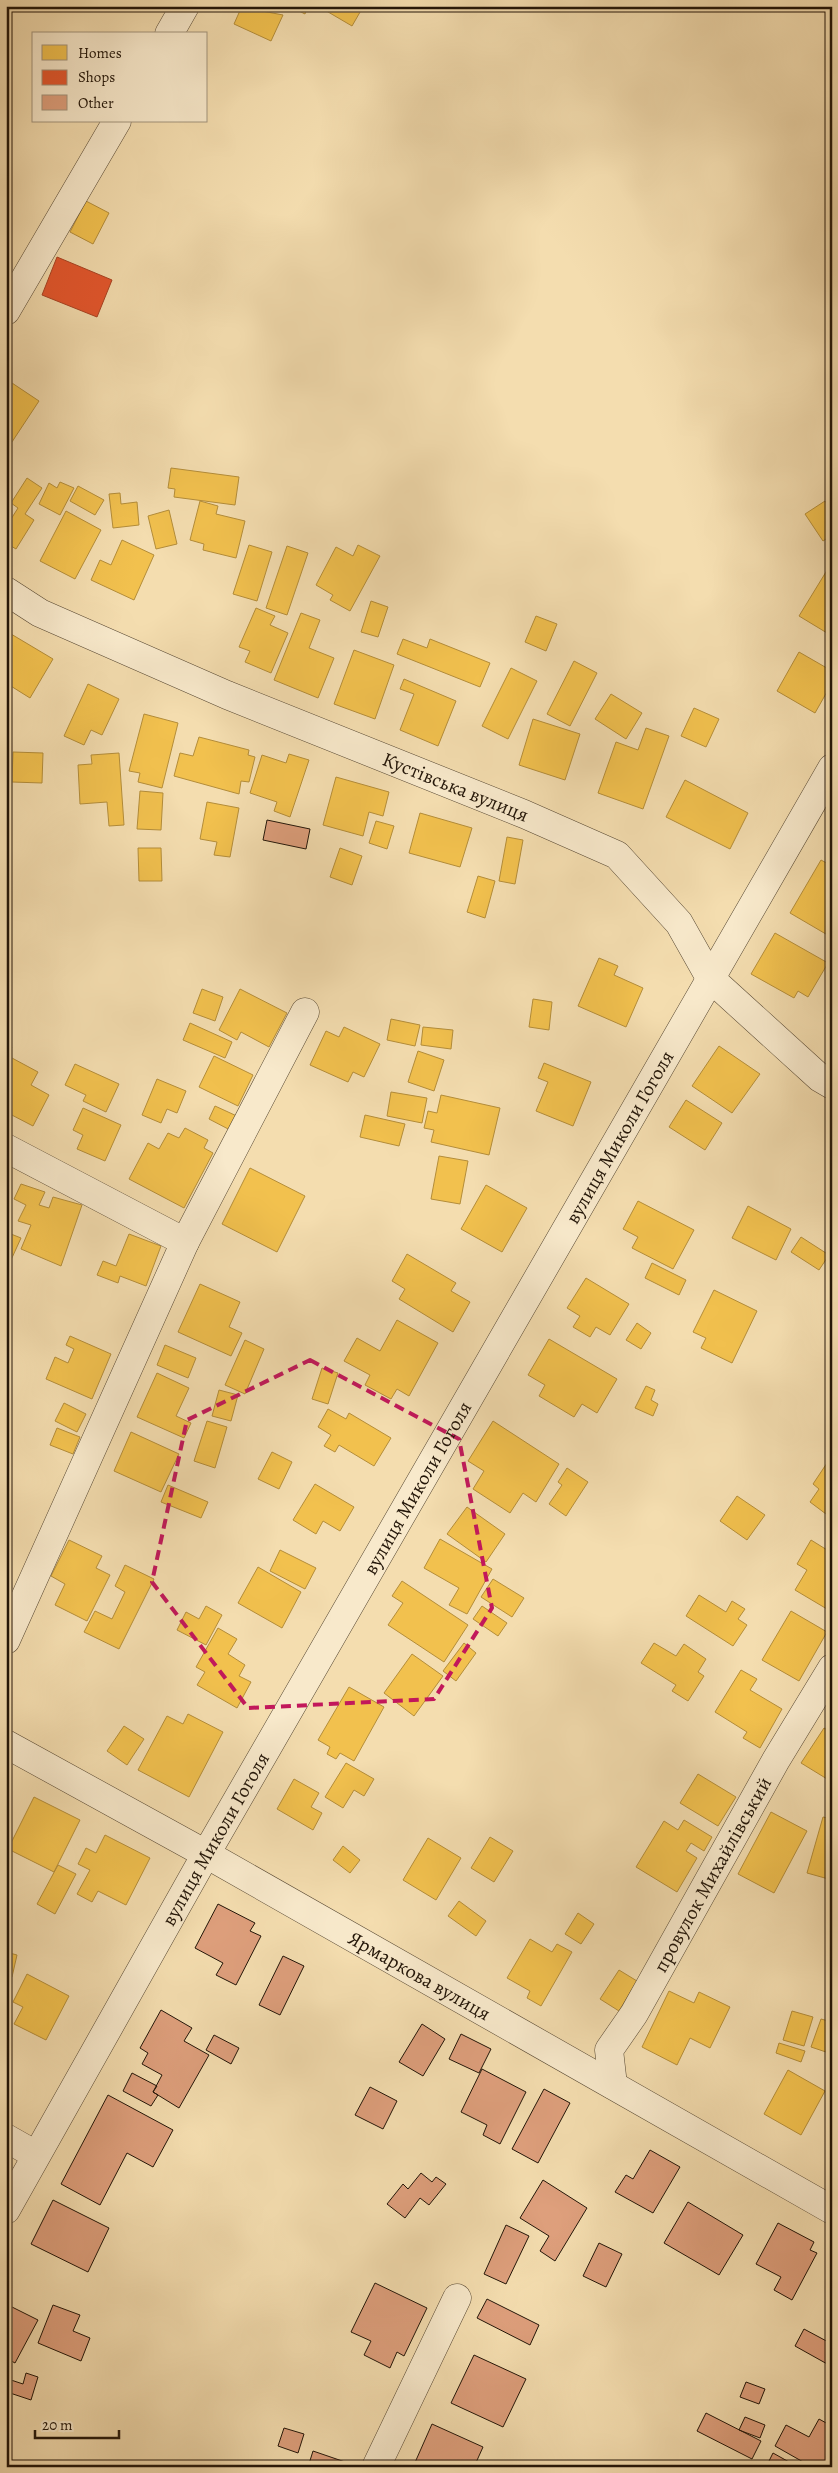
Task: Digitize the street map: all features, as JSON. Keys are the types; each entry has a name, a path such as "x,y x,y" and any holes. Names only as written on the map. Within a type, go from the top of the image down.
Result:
{"street":[{"path":"170,32 185,6"},
{"path":"6,311 116,122"},
{"name":"Кустівська вулиця","path":"6,591 40,613 227,695 524,814 617,855 679,923 710,978 820,1078 832,1084"},
{"name":"вулиця Миколи Гоголя","path":"6,2210 206,1854 832,768"},
{"path":"6,1640 184,1242 304,1012"},
{"path":"6,1148 184,1242"},
{"name":"провулок Михайлівський","path":"613,2085 609,2050 634,2014 776,1760 832,1668"},
{"name":"Ярмаркова вулиця","path":"6,1744 206,1854 832,2210"},
{"path":"6,2138 36,2155"},
{"path":"376,2467 457,2298"}],"highlighted area":[{"path":"310,1360 459,1439 492,1608 434,1699 248,1708 152,1582 187,1420"}],"building: Homes":[{"path":"242,6 256,6 262,11 283,15 271,41 234,24"},
{"path":"289,6 308,6 305,14"},
{"path":"325,6 363,7 352,26 323,9"},
{"path":"86,201 109,213 93,244 70,232"},
{"path":"6,379 39,401 6,451"},
{"path":"171,468 239,477 235,505 174,497 175,489 168,488"},
{"path":"27,478 42,488 25,514 34,520 16,549 6,543 6,527 18,508 11,503"},
{"path":"60,482 74,488 60,515 39,504 49,483 57,488"},
{"path":"78,486 104,500 95,515 70,501"},
{"path":"120,493 121,504 137,502 139,525 113,528 109,494"},
{"path":"200,501 218,506 216,514 245,521 236,558 203,550 204,544 190,540"},
{"path":"825,501 832,511 832,535 823,541 805,514"},
{"path":"169,510 177,544 156,549 148,516"},
{"path":"66,511 101,530 75,579 40,561"},
{"path":"122,540 154,555 134,600 91,580 100,560 111,565"},
{"path":"249,545 272,552 257,601 233,594"},
{"path":"358,545 380,556 350,611 330,600 333,595 316,585 336,547 353,556"},
{"path":"287,546 308,553 287,615 266,608"},
{"path":"829,567 832,568 832,636 799,616"},
{"path":"371,601 388,607 378,637 361,632"},
{"path":"256,608 275,616 270,625 288,633 271,673 245,662 250,651 239,647"},
{"path":"301,613 320,620 309,648 334,658 318,698 274,680"},
{"path":"536,616 557,624 546,651 525,642"},
{"path":"6,631 53,659 30,698 6,683"},
{"path":"403,639 427,648 430,639 490,663 480,687 397,654"},
{"path":"354,650 394,665 375,719 334,704"},
{"path":"799,652 832,671 832,683 815,713 777,691"},
{"path":"574,661 597,673 570,726 547,714"},
{"path":"511,668 537,681 508,739 482,726"},
{"path":"404,679 456,701 438,746 400,730 414,694 400,689"},
{"path":"88,684 119,699 102,735 91,730 84,745 64,736"},
{"path":"611,694 642,713 626,739 595,719"},
{"path":"694,708 719,719 706,747 681,736"},
{"path":"144,714 178,723 162,788 138,782 140,773 129,771"},
{"path":"533,719 580,734 565,780 519,765"},
{"path":"646,728 669,736 643,809 598,793 616,742 638,750"},
{"path":"199,737 249,750 248,755 255,757 249,782 241,781 239,794 174,776 180,753 193,756"},
{"path":"13,752 43,753 42,783 12,782"},
{"path":"119,753 124,825 109,826 107,802 80,804 78,765 92,764 91,755"},
{"path":"289,754 309,760 290,817 274,811 277,802 250,793 262,755 286,763"},
{"path":"336,777 389,792 383,816 369,812 363,836 323,825"},
{"path":"685,780 748,813 730,849 666,817"},
{"path":"140,791 163,793 161,830 137,829"},
{"path":"207,802 239,808 230,857 214,855 217,842 200,839"},
{"path":"420,813 472,828 460,867 409,853"},
{"path":"376,821 394,826 387,849 369,843"},
{"path":"507,837 523,840 515,884 499,881"},
{"path":"138,848 161,848 162,881 139,881"},
{"path":"340,848 362,856 352,885 330,877"},
{"path":"821,860 832,866 831,937 790,913"},
{"path":"478,876 495,881 485,918 467,912"},
{"path":"775,933 828,963 808,997 798,991 794,998 751,974"},
{"path":"599,958 618,966 614,975 643,988 626,1027 578,1006"},
{"path":"202,989 223,997 215,1021 193,1013"},
{"path":"240,989 287,1013 269,1047 241,1032 237,1040 219,1030"},
{"path":"533,999 552,1002 549,1030 529,1027"},
{"path":"391,1019 420,1025 415,1046 387,1040"},
{"path":"190,1023 232,1042 225,1058 183,1040"},
{"path":"344,1027 380,1044 364,1077 353,1072 348,1082 310,1065 326,1031 339,1037"},
{"path":"423,1027 453,1030 451,1049 421,1045"},
{"path":"6,1043 12,1047 6,1058"},
{"path":"719,1046 760,1074 732,1113 692,1086"},
{"path":"418,1051 444,1060 434,1091 408,1082"},
{"path":"214,1056 253,1075 238,1106 199,1087"},
{"path":"12,1058 38,1072 31,1085 49,1095 33,1126 6,1112 6,1093 11,1083 6,1080 6,1071"},
{"path":"544,1063 591,1082 573,1126 536,1111 548,1082 538,1078"},
{"path":"75,1064 119,1084 106,1112 83,1101 86,1095 65,1085"},
{"path":"157,1079 186,1091 177,1113 167,1109 161,1123 142,1115"},
{"path":"391,1092 427,1098 422,1123 387,1116"},
{"path":"441,1095 500,1108 489,1155 431,1142 434,1130 424,1128 428,1111 437,1113"},
{"path":"686,1100 722,1123 705,1150 669,1127"},
{"path":"215,1106 239,1117 232,1131 209,1119"},
{"path":"83,1108 121,1125 105,1161 77,1149 83,1135 73,1130"},
{"path":"365,1115 405,1124 399,1146 360,1137"},
{"path":"185,1128 208,1140 204,1148 213,1153 184,1208 129,1179 148,1143 159,1149 168,1133 179,1138"},
{"path":"439,1156 468,1161 460,1204 431,1199"},
{"path":"250,1168 305,1196 277,1252 222,1224"},
{"path":"21,1184 45,1192 39,1205 49,1208 53,1197 82,1205 61,1266 21,1249 31,1225 18,1221 26,1205 14,1199"},
{"path":"486,1185 527,1208 502,1252 461,1229"},
{"path":"638,1201 694,1230 673,1269 632,1248 638,1237 623,1229"},
{"path":"748,1206 791,1229 776,1260 732,1238"},
{"path":"6,1232 21,1238 6,1271"},
{"path":"129,1234 161,1246 146,1286 120,1276 118,1283 97,1275 103,1261 116,1266"},
{"path":"801,1237 829,1255 819,1270 791,1252"},
{"path":"407,1254 456,1283 451,1291 470,1302 453,1332 399,1299 405,1289 392,1281"},
{"path":"652,1263 686,1280 679,1295 645,1278"},
{"path":"586,1278 629,1304 610,1335 596,1327 590,1337 573,1327 580,1316 567,1308"},
{"path":"200,1284 240,1302 229,1327 242,1333 231,1356 178,1332"},
{"path":"714,1290 757,1311 732,1363 701,1348 706,1338 693,1332"},
{"path":"397,1320 438,1343 409,1396 397,1389 391,1399 365,1385 370,1375 344,1361 357,1338 380,1351"},
{"path":"637,1323 651,1333 641,1349 626,1340"},
{"path":"70,1336 111,1354 92,1399 46,1379 55,1357 68,1363 74,1349 66,1345"},
{"path":"549,1339 617,1379 597,1413 582,1404 574,1417 539,1396 545,1385 528,1375"},
{"path":"245,1340 264,1349 245,1394 225,1385"},
{"path":"165,1345 196,1358 188,1378 157,1365"},
{"path":"322,1368 338,1373 328,1404 312,1399"},
{"path":"157,1373 189,1388 176,1416 191,1423 184,1438 137,1417"},
{"path":"646,1386 655,1390 651,1400 658,1404 653,1416 635,1408"},
{"path":"219,1390 238,1395 231,1421 212,1416"},
{"path":"64,1403 86,1414 77,1432 55,1421"},
{"path":"328,1409 346,1419 349,1413 391,1438 374,1466 339,1445 335,1452 324,1446 331,1435 318,1427"},
{"path":"207,1421 227,1427 215,1468 194,1461"},
{"path":"493,1421 559,1464 536,1502 523,1493 510,1513 473,1489 484,1471 468,1461"},
{"path":"57,1428 80,1437 73,1454 50,1445"},
{"path":"131,1432 179,1454 161,1492 114,1471"},
{"path":"272,1452 292,1462 279,1489 258,1479"},
{"path":"829,1460 832,1462 830,1517 810,1502 819,1489 813,1484"},
{"path":"567,1468 588,1482 566,1516 549,1504 562,1485 558,1482"},
{"path":"315,1484 354,1507 340,1531 323,1521 316,1534 293,1520"},
{"path":"168,1485 208,1502 201,1518 161,1502"},
{"path":"737,1496 765,1515 747,1540 720,1521"},
{"path":"467,1507 505,1534 486,1562 447,1534"},
{"path":"440,1539 492,1569 467,1614 449,1605 459,1588 424,1568"},
{"path":"69,1540 102,1556 96,1568 110,1575 87,1621 55,1605 65,1584 51,1576"},
{"path":"811,1540 832,1553 832,1612 795,1590 807,1570 797,1564"},
{"path":"280,1550 316,1568 305,1589 270,1571"},
{"path":"125,1565 154,1579 119,1649 84,1632 95,1611 112,1619 125,1592 115,1586"},
{"path":"258,1567 301,1592 282,1628 238,1603"},
{"path":"493,1579 524,1598 512,1617 481,1597"},
{"path":"402,1581 468,1625 444,1662 388,1625 403,1603 392,1596"},
{"path":"699,1595 726,1612 732,1601 745,1609 738,1619 747,1625 733,1646 686,1616"},
{"path":"206,1606 222,1615 206,1645 177,1630 186,1612 199,1619"},
{"path":"482,1606 507,1623 498,1636 473,1619"},
{"path":"791,1611 827,1632 799,1681 762,1660"},
{"path":"218,1628 237,1639 228,1654 245,1665 239,1676 251,1682 237,1708 197,1685 205,1672 196,1667"},
{"path":"464,1643 476,1653 456,1681 443,1671"},
{"path":"654,1643 676,1656 684,1644 706,1659 698,1672 704,1676 688,1701 672,1691 676,1685 641,1663"},
{"path":"412,1654 443,1676 414,1716 384,1693"},
{"path":"741,1670 757,1679 750,1690 782,1709 760,1748 743,1738 747,1732 715,1712"},
{"path":"349,1687 384,1707 354,1761 340,1753 336,1759 327,1754 330,1747 318,1740"},
{"path":"188,1714 223,1732 189,1797 138,1770 167,1716 183,1724"},
{"path":"124,1726 144,1739 127,1765 107,1751"},
{"path":"824,1728 832,1732 832,1782 801,1763"},
{"path":"346,1763 374,1779 364,1796 354,1790 343,1808 325,1797"},
{"path":"698,1774 736,1797 718,1826 680,1803"},
{"path":"294,1779 319,1793 311,1807 322,1813 313,1830 277,1809"},
{"path":"34,1797 80,1820 54,1872 8,1849"},
{"path":"771,1812 807,1831 774,1893 738,1874"},
{"path":"823,1817 832,1819 832,1880 807,1873"},
{"path":"684,1820 712,1837 704,1851 691,1843 686,1851 697,1858 677,1892 636,1867 664,1821 678,1830"},
{"path":"105,1835 150,1858 126,1905 98,1891 92,1902 77,1894 90,1870 78,1864 86,1848 96,1853"},
{"path":"490,1837 513,1851 494,1882 471,1868"},
{"path":"428,1838 461,1858 436,1900 403,1880"},
{"path":"343,1846 360,1860 350,1873 333,1860"},
{"path":"58,1865 76,1874 55,1914 37,1904"},
{"path":"459,1901 486,1921 476,1936 448,1916"},
{"path":"578,1913 594,1924 581,1944 565,1934"},
{"path":"530,1939 552,1952 557,1944 572,1952 541,2006 527,1998 530,1991 507,1978"},
{"path":"6,1952 17,1955 12,1977 6,1976"},
{"path":"619,1970 637,1981 619,2011 600,1999"},
{"path":"27,1974 69,1996 46,2040 14,2024 23,2007 13,2002"},
{"path":"669,1991 694,2003 699,1992 730,2007 710,2048 690,2038 677,2065 642,2047"},
{"path":"792,2011 813,2017 804,2046 783,2040"},
{"path":"821,2019 832,2022 832,2054 811,2047"},
{"path":"779,2043 805,2051 801,2062 776,2053"},
{"path":"788,2070 825,2091 801,2135 764,2114"}],"building: Shops":[{"path":"57,257 112,280 97,317 42,295"}],"building: Other":[{"path":"267,820 310,829 306,849 263,840"},
{"path":"218,1904 255,1923 250,1931 261,1936 236,1985 216,1975 223,1963 195,1948"},
{"path":"283,1956 304,1966 280,2015 259,2005"},
{"path":"161,2010 192,2028 184,2041 209,2055 179,2108 153,2092 162,2075 142,2064 148,2053 140,2048"},
{"path":"422,2024 445,2039 423,2076 399,2062"},
{"path":"461,2034 491,2049 479,2073 449,2059"},
{"path":"214,2035 239,2048 231,2064 206,2050"},
{"path":"482,2069 526,2092 500,2144 483,2135 487,2125 461,2112"},
{"path":"132,2073 157,2086 153,2092 158,2095 151,2106 123,2091"},
{"path":"370,2087 397,2101 383,2129 355,2115"},
{"path":"544,2089 570,2103 538,2163 512,2149"},
{"path":"108,2095 173,2130 153,2167 127,2153 100,2205 61,2184"},
{"path":"650,2150 680,2167 653,2213 615,2192 626,2175 633,2179"},
{"path":"421,2173 432,2182 436,2177 446,2184 429,2205 420,2198 405,2218 387,2204 403,2184 408,2189"},
{"path":"543,2180 587,2208 555,2261 540,2251 549,2236 520,2218"},
{"path":"53,2200 109,2228 88,2272 31,2244"},
{"path":"688,2202 743,2235 719,2275 664,2243"},
{"path":"778,2223 814,2242 810,2250 817,2253 792,2300 774,2290 781,2277 756,2264"},
{"path":"506,2225 529,2236 506,2284 484,2274"},
{"path":"599,2243 622,2254 606,2287 583,2276"},
{"path":"375,2283 427,2308 404,2356 397,2352 390,2368 364,2355 371,2341 351,2332"},
{"path":"487,2299 539,2325 530,2345 477,2318"},
{"path":"6,2304 38,2320 15,2363 6,2358"},
{"path":"53,2305 80,2315 73,2331 90,2338 81,2361 38,2343"},
{"path":"804,2329 832,2344 832,2360 829,2365 795,2346"},
{"path":"474,2355 526,2379 503,2427 451,2403"},
{"path":"26,2373 38,2377 31,2400 7,2392 11,2380 23,2384"},
{"path":"746,2382 765,2389 759,2404 740,2397"},
{"path":"706,2413 761,2441 752,2459 697,2431"},
{"path":"745,2417 765,2425 760,2438 739,2430"},
{"path":"832,2417 832,2467 812,2467 775,2446 786,2425 809,2437 819,2419 828,2424"},
{"path":"432,2424 483,2447 474,2467 413,2467"},
{"path":"284,2428 304,2434 298,2453 278,2446"},
{"path":"313,2451 351,2464 350,2467 308,2467"},
{"path":"773,2453 798,2467 766,2467"}]}
